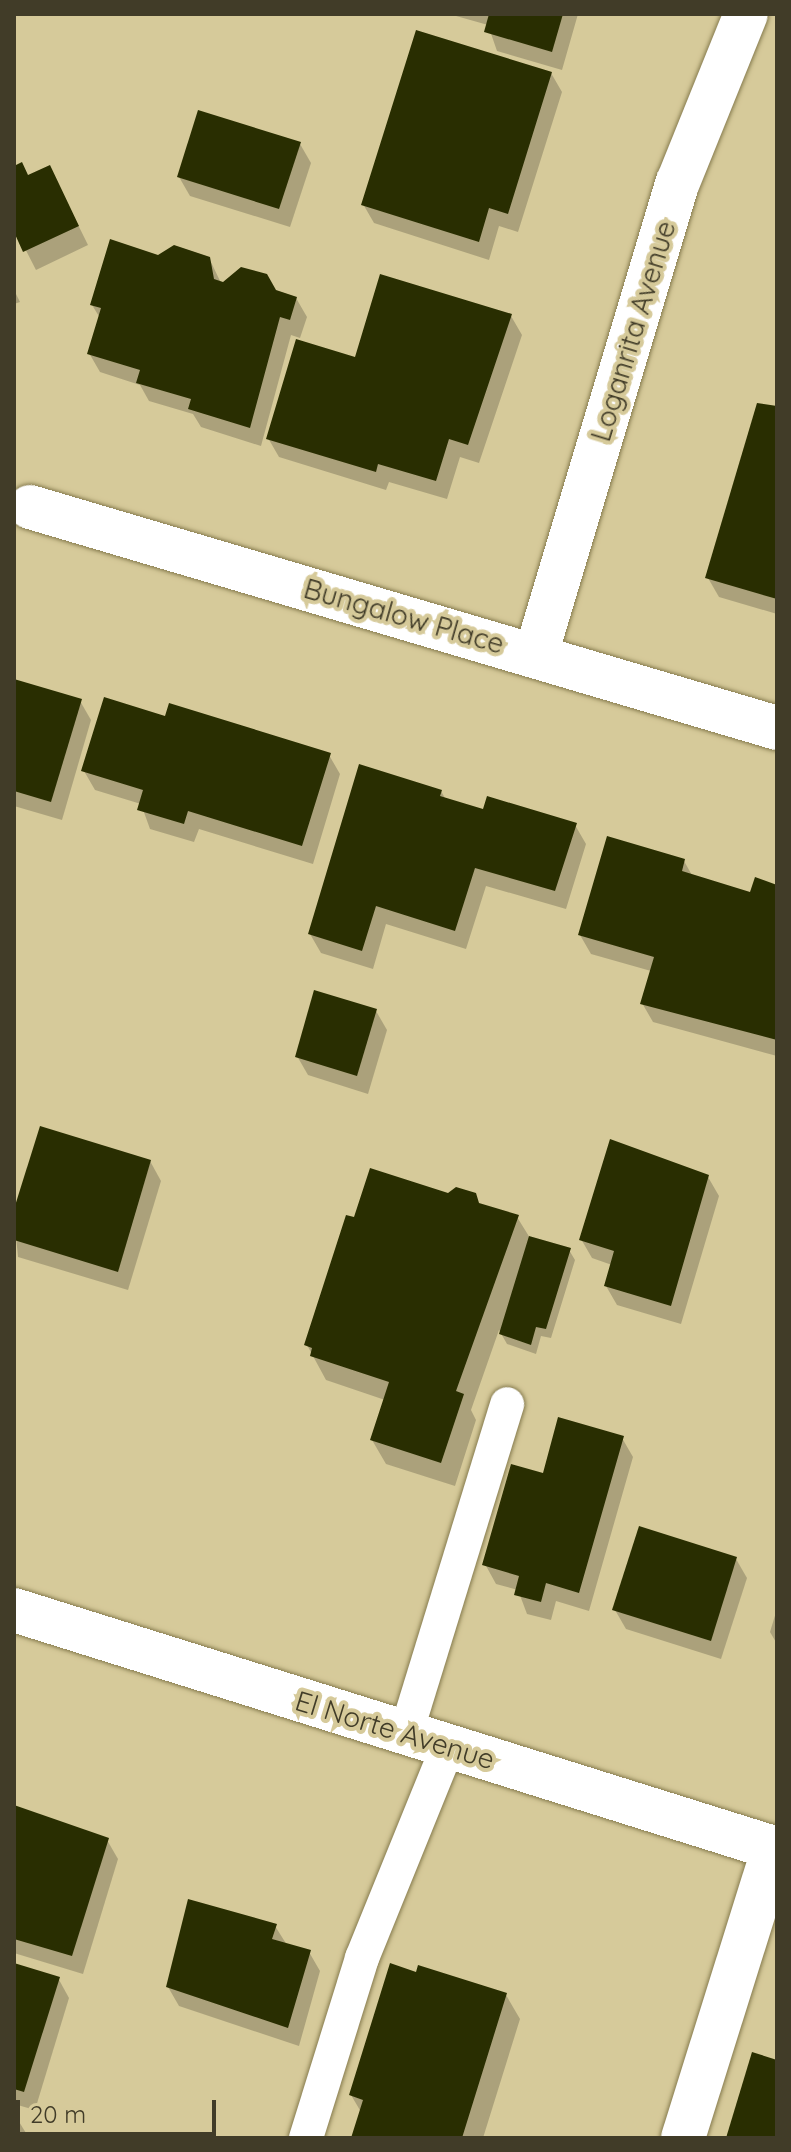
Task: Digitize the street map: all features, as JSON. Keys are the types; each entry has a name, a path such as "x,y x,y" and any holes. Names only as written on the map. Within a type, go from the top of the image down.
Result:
{"street":[{"name":"Loganrita Avenue","path":"536,654 678,182 746,14"},
{"name":"Bungalow Place","path":"30,507 536,654 777,728"},
{"name":"El Norte Avenue","path":"14,1610 776,1848"},
{"path":"683,2138 776,1848"}],"lane":[{"path":"406,1733 507,1404"},
{"path":"306,2138 362,1958 448,1746"}],"building":[{"path":"489,14 563,14 552,52 484,32"},
{"path":"416,30 552,72 508,214 489,208 479,242 361,205"},
{"path":"198,110 301,142 279,209 177,177"},
{"path":"22,162 28,175 50,165 79,226 23,252 14,232 14,166"},
{"path":"110,239 158,255 174,245 210,257 214,279 223,282 241,267 267,274 276,290 297,297 290,320 280,317 250,428 188,409 191,399 136,383 140,370 87,354 101,308 90,305"},
{"path":"380,274 512,314 468,445 449,439 436,481 378,464 376,472 266,439 296,339 355,357"},
{"path":"757,403 777,406 777,599 705,578"},
{"path":"14,679 82,699 51,802 14,791"},
{"path":"104,697 165,716 169,703 331,753 302,846 188,811 184,824 137,810 143,790 81,771"},
{"path":"359,764 442,790 440,796 483,809 487,796 577,823 555,891 475,868 455,931 376,906 362,951 308,934"},
{"path":"607,836 685,859 682,871 750,892 755,877 777,885 777,1040 640,1004 654,957 578,935"},
{"path":"314,990 377,1009 357,1076 295,1057"},
{"path":"40,1126 151,1160 118,1272 14,1240 14,1209"},
{"path":"610,1139 709,1175 671,1306 604,1286 614,1251 579,1240"},
{"path":"370,1168 448,1193 456,1187 476,1193 479,1203 519,1215 456,1391 464,1394 441,1463 370,1440 389,1382 310,1356 312,1348 304,1345 346,1215 354,1217"},
{"path":"529,1236 571,1248 546,1329 536,1327 531,1345 499,1334"},
{"path":"558,1417 624,1436 579,1593 546,1583 541,1602 514,1595 519,1576 482,1565 511,1464 543,1473"},
{"path":"639,1526 737,1557 711,1641 612,1610"},
{"path":"14,1805 109,1838 72,1956 14,1939"},
{"path":"188,1899 277,1924 272,1939 311,1950 288,2028 166,1987"},
{"path":"14,1963 60,1977 24,2092 14,2089"},
{"path":"390,1963 416,1972 418,1965 507,1993 462,2138 351,2138 363,2100 349,2095"},
{"path":"752,2052 777,2060 777,2138 726,2138"}]}
